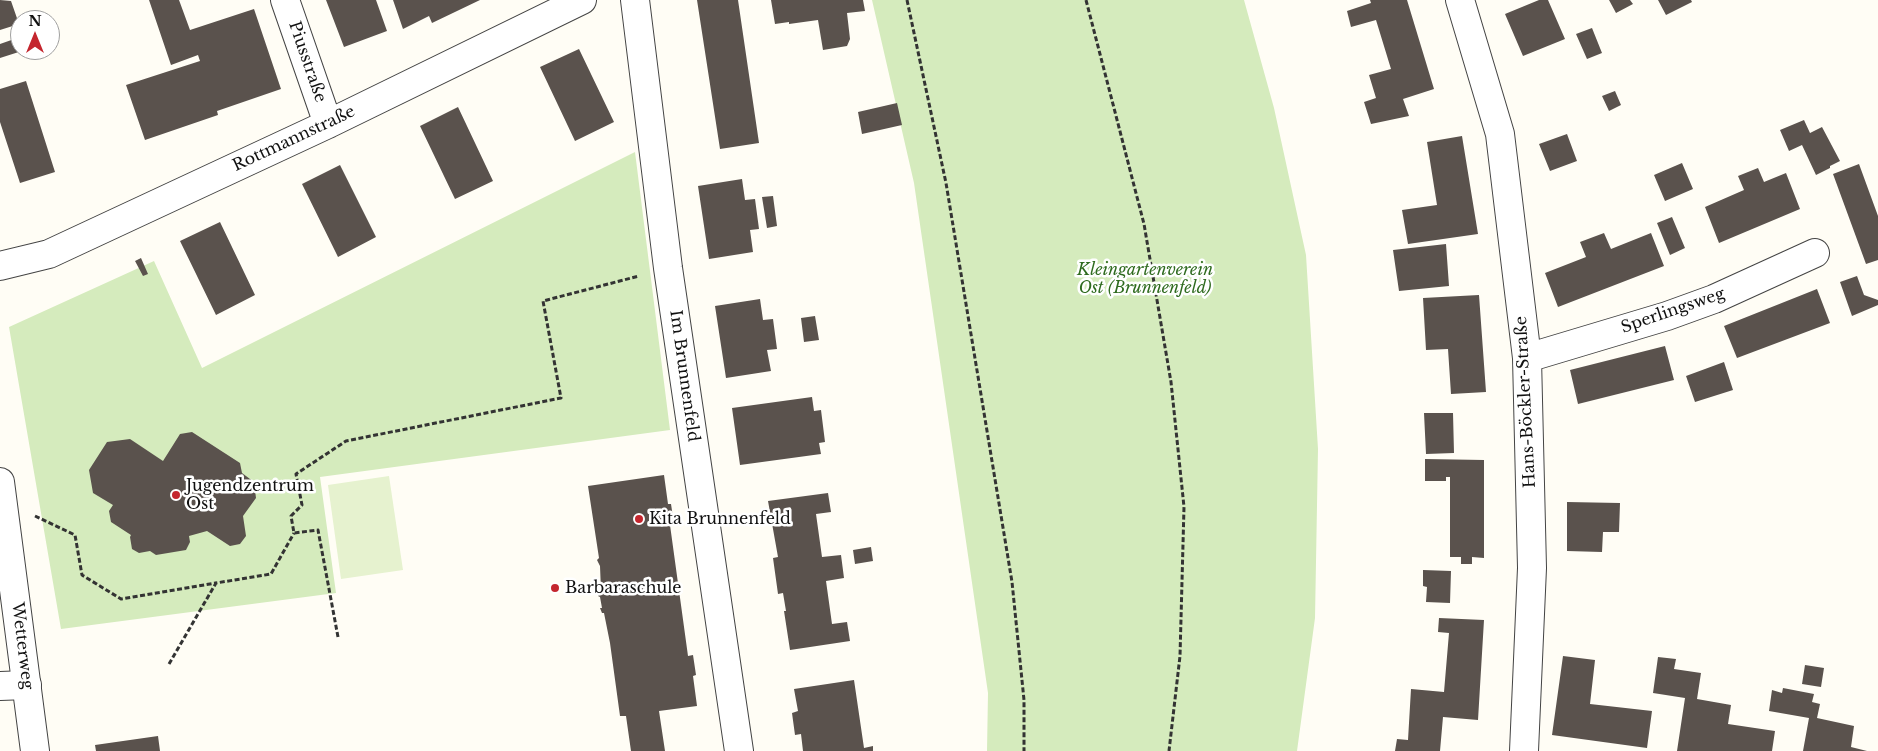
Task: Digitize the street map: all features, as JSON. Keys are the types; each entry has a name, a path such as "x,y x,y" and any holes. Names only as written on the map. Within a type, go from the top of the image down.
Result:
{"street":[{"name":"Piusstraße","path":"285,0 328,124"},
{"name":"Rottmannstraße","path":"0,266 49,254 328,124 582,0"},
{"name":"Im Brunnenfeld","path":"635,0 668,268 739,751"},
{"name":"Hans-Böckler-Straße","path":"1460,0 1500,134 1527,358 1532,568 1524,751"},
{"name":"Sperlingsweg","path":"1527,358 1667,316 1714,299 1814,252"},
{"name":"Wetterweg","path":"1,491 35,751"},
{"path":"0,686 27,685"}],"path":[{"path":"907,0 946,183 1010,573 1024,700 1024,751"},
{"path":"1086,0 1144,224 1171,382 1184,508 1180,656 1169,751"},
{"path":"1,491 75,535 82,575 121,600 271,574 294,533 291,516 302,505 296,474 346,441 562,398 544,301 668,268"},
{"path":"294,533 318,530 338,637"},
{"path":"169,664 216,583"}],"green space":[{"name":"Kleingartenverein Ost (Brunnenfeld)","path":"872,0 1244,0 1274,108 1306,255 1318,449 1315,618 1297,751 987,751 988,693 914,183"},
{"path":"635,152 670,430 320,477 336,593 61,629 9,327 154,261 202,368"},
{"path":"389,476 403,570 341,579 328,485"}],"building":[{"path":"0,0 11,1 14,10 10,10 10,27 0,30"},
{"path":"149,0 179,0 190,30 254,9 281,89 217,111 218,115 145,140 126,85 200,61 198,55 171,65"},
{"path":"326,0 376,0 387,31 344,47"},
{"path":"393,0 480,0 432,23 429,16 403,29"},
{"path":"697,0 738,0 759,143 720,149"},
{"path":"771,0 863,0 865,11 847,13 850,39 847,46 823,50 818,20 775,24"},
{"path":"1370,0 1407,0 1434,89 1403,99 1409,116 1371,124 1364,102 1376,98 1369,75 1391,69 1376,20 1351,27 1347,11 1371,3"},
{"path":"1539,0 1548,0 1565,39 1523,56 1505,14"},
{"path":"1609,0 1630,0 1633,4 1616,13"},
{"path":"1658,0 1691,0 1692,2 1666,15"},
{"path":"1592,28 1602,53 1587,59 1576,34"},
{"path":"10,40 10,55 0,58 0,44"},
{"path":"579,49 614,122 575,141 540,67"},
{"path":"26,81 55,172 20,183 0,122 0,89"},
{"path":"1615,91 1621,105 1609,111 1602,96"},
{"path":"897,103 902,125 862,134 858,112"},
{"path":"458,107 493,181 455,199 420,126"},
{"path":"1804,120 1810,133 1822,127 1840,161 1816,175 1802,145 1789,151 1780,130"},
{"path":"1567,134 1577,161 1550,171 1539,144"},
{"path":"1462,136 1478,234 1408,244 1402,210 1437,205 1427,142"},
{"path":"1682,163 1693,189 1665,201 1654,175"},
{"path":"1859,164 1878,216 1878,260 1866,264 1833,174"},
{"path":"340,165 376,237 338,257 302,184"},
{"path":"1758,168 1764,182 1786,173 1800,209 1719,243 1705,207 1744,190 1738,176"},
{"path":"742,179 745,200 755,199 759,229 750,230 753,252 709,259 698,186"},
{"path":"773,196 777,226 767,228 762,197"},
{"path":"1672,217 1685,248 1670,255 1657,223"},
{"path":"220,222 255,295 216,315 180,241"},
{"path":"1604,233 1611,249 1651,233 1664,266 1558,307 1545,273 1586,257 1580,242"},
{"path":"1446,244 1449,286 1399,291 1393,250"},
{"path":"141,258 148,274 143,276 135,261"},
{"path":"1857,276 1864,295 1878,300 1878,305 1852,316 1840,282"},
{"path":"1817,289 1830,323 1737,358 1724,326"},
{"path":"1479,295 1486,392 1451,394 1448,349 1426,350 1423,298"},
{"path":"760,299 763,320 773,319 777,349 767,350 771,371 726,378 715,306"},
{"path":"815,316 819,340 804,342 801,318"},
{"path":"1665,346 1674,380 1578,404 1570,370"},
{"path":"1724,362 1733,390 1695,402 1686,376"},
{"path":"812,397 814,411 821,410 825,442 819,443 821,454 740,465 732,408"},
{"path":"1424,413 1453,413 1454,453 1426,454"},
{"name":"Jugendzentrum Ost","path":"192,432 240,463 242,473 254,482 256,498 243,516 246,536 240,544 230,546 207,531 189,536 190,542 186,550 156,555 150,551 139,553 132,549 131,535 111,522 109,511 113,505 93,493 89,470 107,442 130,439 163,461 180,434"},
{"path":"1425,459 1484,460 1484,558 1472,557 1472,564 1461,564 1461,557 1450,557 1450,477 1446,477 1446,481 1425,481"},
{"path":"664,475 668,504 671,504 674,524 670,525 688,656 693,655 696,675 693,676 697,706 659,711 665,751 631,751 626,716 620,716 610,643 604,613 602,613 600,608 602,608 600,597 598,596 601,591 600,566 597,560 599,558 588,486"},
{"path":"828,493 831,512 816,514 822,557 841,555 844,578 826,581 832,624 847,622 850,641 790,650 783,593 778,594 773,558 778,557 768,501"},
{"path":"1567,502 1620,503 1619,532 1603,532 1602,552 1567,551"},
{"path":"871,547 873,561 855,564 853,550"},
{"path":"1423,570 1451,571 1450,603 1426,602 1427,587 1423,586"},
{"path":"1439,618 1484,620 1478,720 1443,717 1440,751 1395,751 1397,739 1408,740 1411,689 1444,692 1449,633 1438,632"},
{"path":"1563,656 1595,660 1590,704 1652,711 1647,748 1552,735"},
{"path":"1658,657 1676,659 1674,669 1701,673 1697,699 1731,705 1728,724 1775,731 1772,751 1677,751 1685,698 1653,693"},
{"path":"1805,665 1824,668 1821,687 1802,684"},
{"path":"854,680 864,748 873,746 873,751 803,751 801,734 795,735 792,713 798,711 794,689"},
{"path":"1783,688 1814,694 1812,702 1820,704 1817,718 1854,726 1851,747 1867,751 1803,751 1809,718 1769,711 1772,690 1782,693"},
{"path":"158,736 160,751 96,751 95,745"}],"place":[{"name":"Jugendzentrum Ost","path":"176,495"},
{"name":"Kita Brunnenfeld","path":"639,519"},
{"name":"Barbaraschule","path":"555,588"}]}
